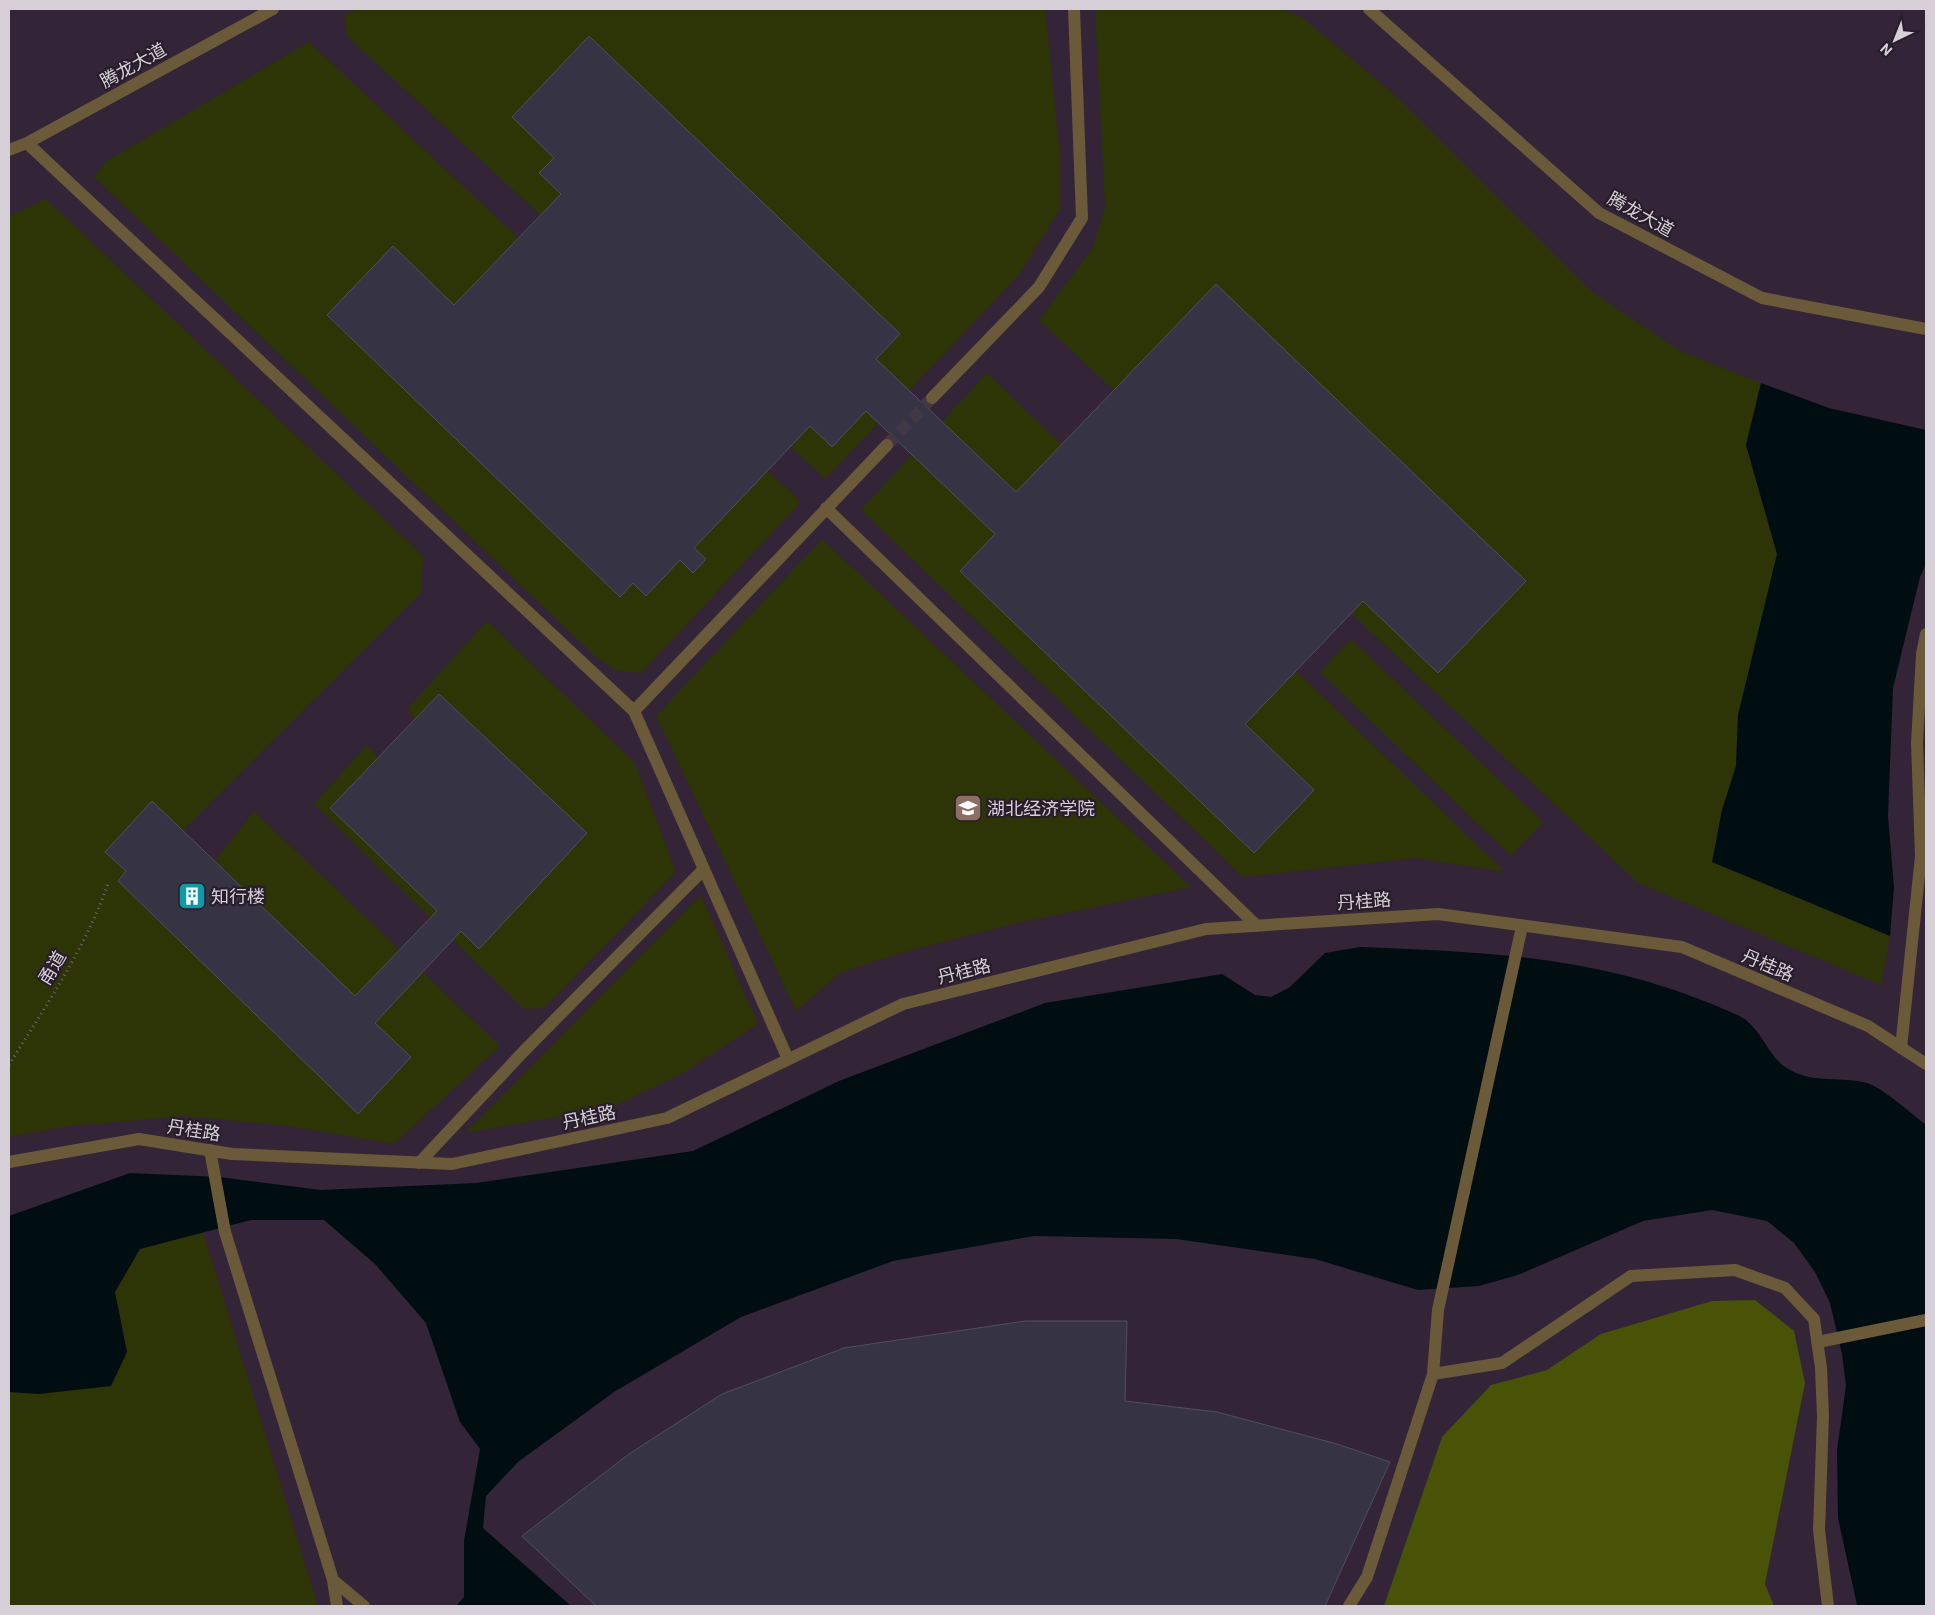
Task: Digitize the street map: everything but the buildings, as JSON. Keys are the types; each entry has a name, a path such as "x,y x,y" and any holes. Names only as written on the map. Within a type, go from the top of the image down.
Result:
{"street":[{"name":"腾龙大道","path":"9,150 272,9"},
{"path":"932,398 1039,287 1082,218 1074,9"},
{"name":"腾龙大道","path":"1370,9 1599,213 1762,298 1926,328"},
{"path":"27,142 634,711 788,1059"},
{"path":"634,711 886,445"},
{"path":"826,508 1257,926"},
{"path":"1901,1048 1921,856 1917,743 1922,654 1926,634"},
{"path":"419,1163 524,1051 704,869"},
{"name":"丹桂路","path":"9,1162 139,1139 210,1153 452,1164 667,1118 903,1004 1206,929 1438,914 1682,947 1868,1026 1926,1064"},
{"path":"1349,1606 1367,1577 1433,1374 1438,1310 1522,926"},
{"path":"210,1153 225,1232 333,1580 337,1606"},
{"path":"1433,1374 1502,1363 1631,1276 1735,1270 1785,1288 1814,1319 1824,1341 1821,1368 1823,1416 1819,1530 1828,1606"},
{"path":"1824,1341 1926,1320"},
{"path":"333,1580 364,1606"}],"path":[{"name":"甬道","path":"9,1065 74,959 99,910 109,881"}],"shaded area":[{"name":"湖北经济学院","path":"9,9 1926,9 1926,1606 9,1606"},
{"path":"1761,383 1829,408 1926,430 1926,564 1920,577 1893,688 1888,816 1894,887 1890,936 1712,862 1722,810 1736,766 1738,715 1777,554 1746,445"},
{"path":"1360,947 1501,955 1546,961 1636,978 1681,992 1744,1019 1753,1026 1778,1061 1794,1072 1813,1078 1853,1080 1872,1085 1926,1125 1926,1606 1857,1605 1838,1518 1837,1450 1846,1386 1842,1354 1830,1303 1815,1272 1794,1243 1767,1221 1712,1210 1643,1221 1518,1275 1479,1286 1418,1290 1315,1259 1176,1239 1034,1236 893,1261 741,1317 614,1392 518,1462 486,1496 483,1528 571,1606 456,1606 464,1597 464,1541 480,1449 460,1422 426,1323 375,1264 324,1220 251,1220 140,1249 115,1292 127,1352 111,1386 39,1394 9,1392 9,1216 130,1173 220,1177 321,1190 476,1183 693,1151 839,1081 1045,1003 1222,974 1255,995 1271,997 1290,987 1325,953"}],"green space":[{"path":"358,9 1045,9 1060,155 1060,209 1019,275 825,479 347,36 344,15"},
{"path":"1095,9 1282,9 1303,18 1397,97 1592,292 1680,351 1761,383 1746,445 1777,554 1738,715 1736,766 1722,810 1712,862 1890,936 1881,985 1638,883 1039,320 1092,249 1105,208"},
{"path":"309,42 801,502 641,673 618,671 597,658 94,177 105,162"},
{"path":"46,199 423,556 421,593 183,830 215,861 254,811 500,1046 394,1144 288,1126 184,1116 70,1126 9,1137 9,216"},
{"path":"987,373 1505,872 1417,858 1243,877 861,510"},
{"path":"822,539 1191,887 1014,924 901,953 840,973 796,1011 656,716"},
{"path":"487,621 635,763 676,872 544,1008 524,1009 314,804 367,745 378,758 415,719 407,709"},
{"path":"1351,639 1543,822 1511,856 1320,672"},
{"path":"701,895 758,1024 680,1075 610,1108 465,1133"},
{"path":"203,1232 318,1606 9,1606 9,1392 39,1394 127,1352 115,1292 140,1249"},
{"path":"1755,1300 1794,1331 1805,1383 1765,1584 1774,1606 1384,1606 1442,1437 1491,1385 1547,1370 1601,1334 1712,1301"}],"tunnel":[{"path":"887,445 932,398"}],"place":[{"name":"湖北经济学院","path":"968,808"},
{"name":"知行楼","path":"192,896"}]}
